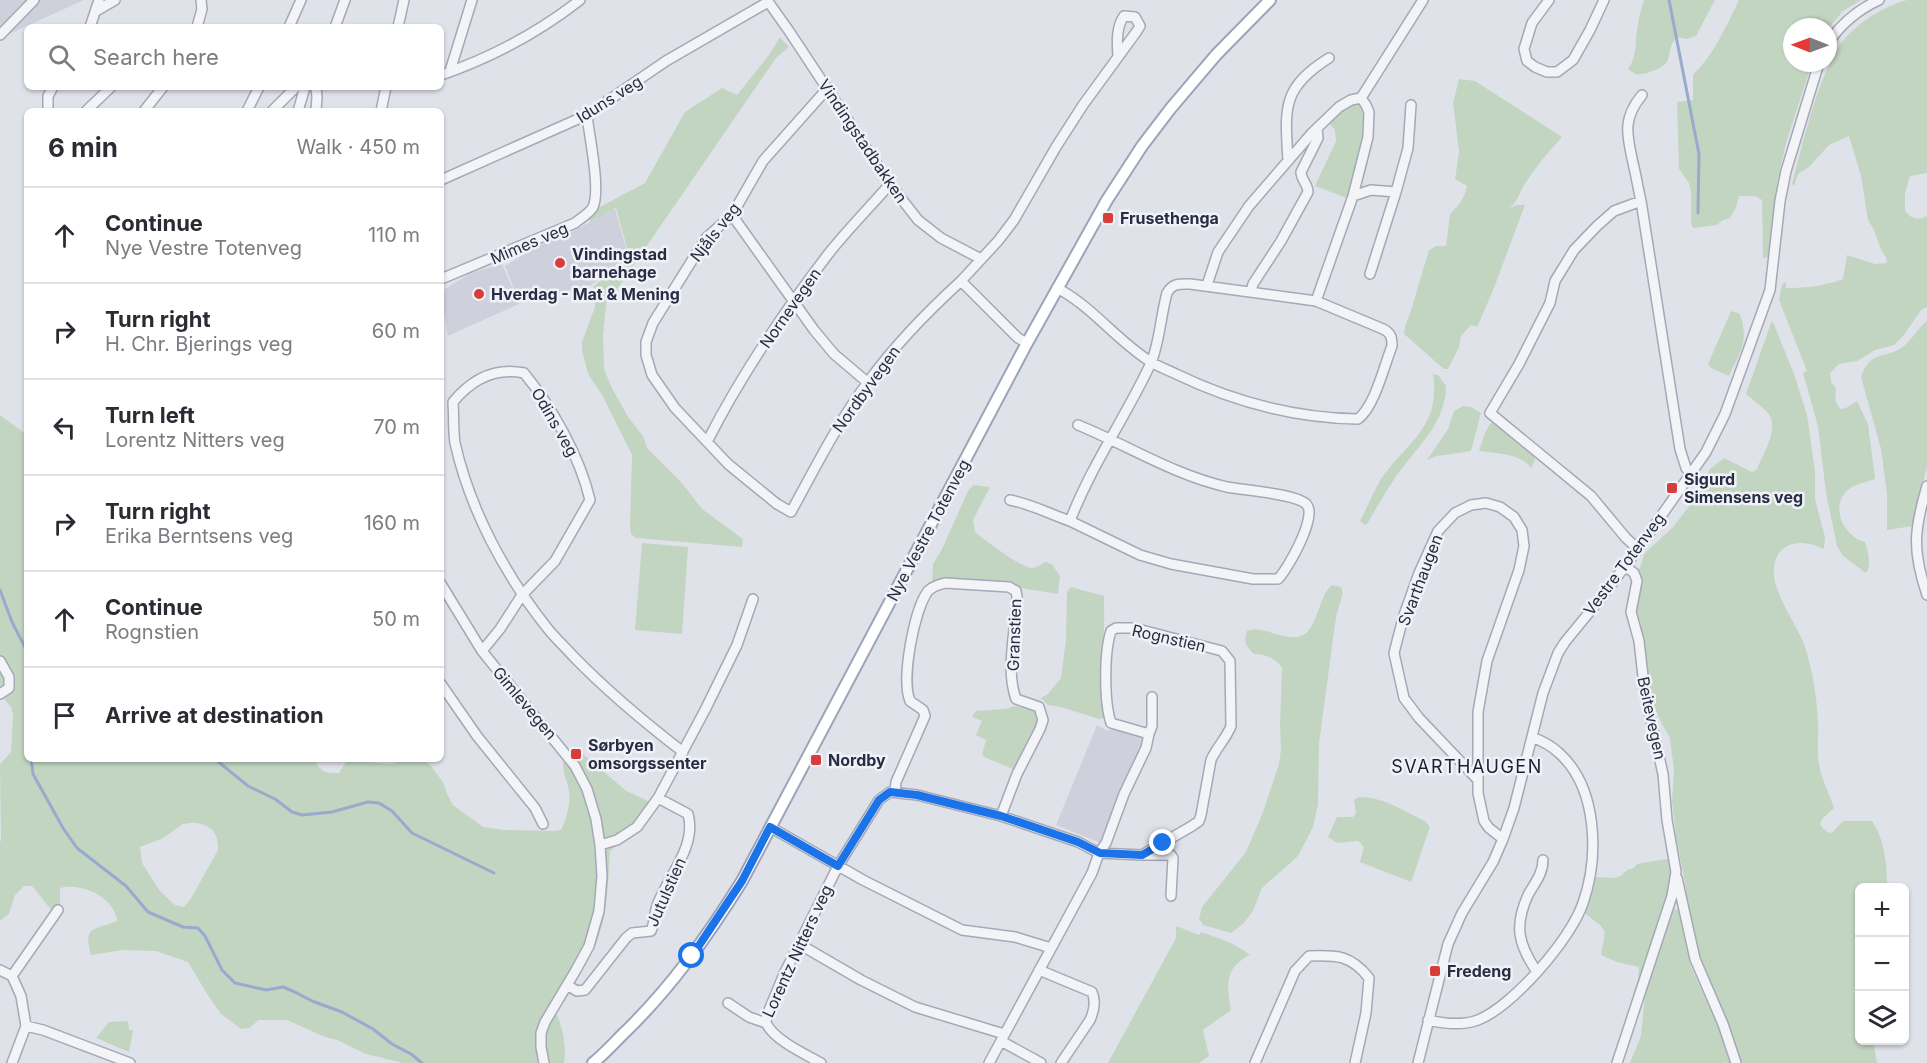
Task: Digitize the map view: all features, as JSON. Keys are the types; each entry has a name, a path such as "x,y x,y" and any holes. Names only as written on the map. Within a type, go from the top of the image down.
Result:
{"main road":[{"name":"Nye Vestre Totenveg","path":"593,1063 640,1018 692,956 742,881 1027,343 1107,200 1142,146 1171,108 1216,55 1270,0"}],"street":[{"path":"0,35 34,0"},
{"path":"91,24 99,0"},
{"path":"96,12 115,0"},
{"path":"198,24 202,9 201,0"},
{"path":"290,24 301,0"},
{"path":"336,24 345,0"},
{"path":"399,24 404,0"},
{"path":"446,73 472,0"},
{"path":"446,73 472,64 518,40 580,0"},
{"path":"1207,285 1225,239 1250,206 1317,128 1339,107 1351,100 1361,98 1423,0"},
{"path":"1549,0 1532,22 1524,49 1527,61 1547,72 1557,72 1573,60 1604,0"},
{"path":"1837,32 1857,13 1879,0"},
{"name":"Vindingstadbakken","path":"768,1 890,184 918,220 941,238 981,259"},
{"name":"Iduns veg","path":"444,179 587,115 666,61 768,1"},
{"name":"Nordbyvegen","path":"791,512 829,441 867,382 915,326 961,281 1014,220 1056,147 1118,56"},
{"path":"1288,161 1286,114 1289,100 1299,81 1329,58"},
{"name":"Vestre Totenveg","path":"1418,1063 1452,932 1503,839 1514,808 1548,676 1558,654 1638,549 1706,452 1718,430 1770,290 1783,185 1816,72"},
{"name":"Njåls veg","path":"791,512 777,504 728,464 675,408 652,375 646,356 646,342 653,323 706,238 732,215 763,161 827,89"},
{"path":"48,108 48,96 51,90"},
{"path":"89,108 108,90"},
{"path":"146,108 161,90"},
{"path":"248,108 258,90"},
{"path":"275,108 293,90"},
{"path":"299,108 304,90"},
{"path":"315,108 316,90"},
{"path":"382,108 385,90"},
{"path":"1642,95 1632,108 1627,128 1628,139 1648,235 1660,333 1682,461 1690,473"},
{"path":"1316,301 1363,161 1370,122 1369,112 1361,98"},
{"path":"1370,274 1408,148 1411,105"},
{"name":"Mimes veg","path":"444,278 575,223 592,209 595,179 587,115"},
{"path":"1251,291 1308,192 1301,172 1318,138 1317,128"},
{"name":"Nornevegen","path":"707,442 739,382 793,301 831,251 890,184"},
{"path":"1353,196 1371,190 1396,192"},
{"path":"1638,549 1591,496 1490,413 1519,364 1550,303 1555,281 1574,250 1614,211 1641,201"},
{"path":"732,215 834,354 867,382"},
{"path":"961,281 1018,338 1027,343"},
{"path":"1058,288 1083,304 1128,345 1152,363 1201,386 1252,403 1315,416 1358,418 1364,414 1392,346 1392,338 1389,332 1383,329 1316,301 1207,285 1176,284 1171,287 1164,302 1152,363 1083,488 1070,521"},
{"name":"Odins veg","path":"482,651 500,629 522,595 555,561 590,500 585,478 573,451 537,389 524,373 512,370 496,372 476,382 453,402 455,441 474,504 491,541 522,595"},
{"path":"1010,500 1028,503 1140,555 1171,564 1253,579 1278,579 1283,573 1303,537 1310,514 1309,507 1302,501 1226,487 1181,473 1078,425"},
{"path":"1927,486 1917,520 1915,541 1917,561 1927,595"},
{"name":"Svarthaugen","path":"1478,779 1419,718 1404,698 1394,652 1419,573 1438,531 1455,513 1470,505 1486,503 1500,507 1514,517 1522,530 1524,546 1519,570 1487,661 1478,712 1478,779 1478,793 1484,821 1503,839"},
{"name":"Beitevegen","path":"1617,1063 1670,903 1676,876 1667,820 1662,761 1645,694 1639,641 1631,612 1636,576 1625,566"},
{"name":"Granstien","path":"895,792 896,782 925,716 923,710 910,701 907,685 911,642 922,603 928,592 934,586 945,583 1009,588 1016,591 1017,597 1012,655 1013,693 1016,699 1039,707 1042,720 1001,816"},
{"name":"Gimlevegen","path":"444,589 482,651 575,766 591,800 600,846 602,889 589,946 545,1022 541,1033 544,1063"},
{"path":"522,595 549,631 593,676 632,712 682,752"},
{"path":"600,846 617,840 637,827 658,798 737,645 753,599"},
{"name":"Rognstien","path":"1142,855 1199,821 1211,760 1231,726 1230,661 1222,651 1212,648 1134,628 1116,628 1111,631 1108,648 1107,704 1111,723 1149,734"},
{"path":"0,661 9,677 9,688 0,694"},
{"path":"444,688 477,736 535,808 543,824"},
{"path":"989,1063 1028,994 1106,843 1124,794 1146,748 1152,726 1152,697"},
{"path":"1428,1020 1448,1024 1475,1021 1512,998 1572,926 1583,905 1592,847 1586,799 1576,774 1558,752 1532,737"},
{"path":"895,792 917,795 1001,816 1078,842 1100,853 1171,855 1173,858 1171,896"},
{"name":"Lorentz Nitters veg","path":"729,1004 749,1017 766,1023 780,983 838,866 879,800 884,795 895,792"},
{"name":"Jutulstien","path":"567,985 577,991 585,990 626,938 632,933 651,931 658,903 682,857 690,828 688,814 658,798"},
{"path":"770,827 838,866 962,930 1014,937 1051,948"},
{"path":"1536,972 1528,959 1518,927 1528,895 1543,867 1543,860"},
{"name":"Beitevegen","path":"1676,876 1680,882 1686,925 1695,958 1723,1024 1736,1063"},
{"path":"12,976 58,910"},
{"path":"799,944 861,980 915,1007 1002,1037 1041,1063"},
{"path":"1255,1063 1295,971 1309,956 1332,955 1347,958 1360,966 1369,978 1366,1013 1355,1063"},
{"path":"0,970 12,976 21,996 26,1026 12,1063"},
{"path":"1039,970 1092,992 1094,998 1090,1020 1061,1063"},
{"path":"766,1023 777,1037 821,1063"},
{"path":"26,1026 43,1030 130,1063"}],"shaded area":[{"path":"0,0 84,0 31,24 24,24 24,27 0,38"},
{"path":"615,209 628,255 591,285 532,300 518,300 505,266 537,246 573,231"},
{"path":"502,264 519,304 448,336 444,311 445,289 471,273"},
{"path":"1097,725 1106,730 1124,730 1145,738 1103,844 1056,825"}],"green space":[{"path":"1644,0 1715,0 1696,36 1687,39 1677,37 1664,65 1659,69 1638,74 1628,69 1634,55 1638,22"},
{"path":"1739,0 1861,0 1843,11 1837,18 1783,18 1783,72 1809,72 1786,143 1778,179 1769,257 1763,258 1762,200 1755,196 1739,196 1730,218 1717,225 1693,228 1691,191 1689,183 1679,169 1677,102 1693,100 1693,75 1724,30"},
{"path":"1907,0 1927,0 1927,173 1910,176 1905,193 1905,211 1915,218 1927,216 1927,307 1921,310 1904,335 1894,345 1875,350 1857,361 1839,364 1830,373 1831,382 1836,388 1838,406 1841,409 1846,408 1857,401 1868,424 1875,479 1848,490 1842,497 1839,512 1845,528 1857,539 1865,542 1869,562 1866,573 1843,556 1837,546 1826,493 1818,426 1803,373 1807,371 1779,300 1782,285 1786,282 1786,288 1801,288 1843,279 1847,255 1875,264 1887,263 1868,220 1861,176 1849,136 1829,145 1809,167 1798,174 1794,186 1792,184 1824,76 1826,72 1837,72 1837,50 1853,30 1870,17"},
{"path":"780,37 789,47 776,58 611,298 607,296 603,335 604,369 628,417 643,436 647,448 682,483 702,509 743,539 742,547 636,538 631,534 630,526 632,455 602,395 588,374 582,350 582,342 595,307 595,295 605,294 593,287 629,255 616,208 590,222 589,219 598,208 645,183 685,112 722,88 737,95 769,55"},
{"path":"1459,79 1475,81 1562,137 1525,183 1510,208 1525,205 1494,288 1477,327 1471,325 1461,336 1459,347 1448,369 1444,369 1404,334 1429,250 1436,246 1446,246 1450,214 1461,202 1467,186 1455,179 1459,152 1453,103"},
{"path":"1358,104 1364,113 1366,136 1360,163 1347,198 1315,186 1336,141 1335,130 1329,123 1345,109"},
{"path":"1731,311 1740,314 1744,339 1729,376 1711,368 1708,364"},
{"path":"1927,321 1927,466 1913,526 1887,530 1887,494 1881,449 1861,377 1869,362 1898,350"},
{"path":"1773,322 1794,374 1807,415 1815,472 1815,499 1825,537 1824,549 1802,543 1789,545 1783,549 1778,554 1774,572 1779,594 1805,647 1816,695 1819,763 1834,808 1822,819 1820,825 1827,832 1832,833 1843,821 1872,821 1880,836 1886,861 1887,883 1855,883 1855,1045 1874,1045 1877,1063 1740,1063 1697,954 1676,837 1672,801 1674,771 1670,738 1653,703 1652,694 1648,695 1635,615 1640,577 1637,570 1640,568 1644,554 1673,527 1691,504 1710,469 1724,458 1752,472 1757,469 1771,434 1771,419 1766,410 1746,394"},
{"path":"1433,374 1438,375 1446,386 1441,412 1429,434 1397,475 1365,525 1360,521 1375,489 1427,420 1434,392"},
{"path":"1463,406 1471,407 1481,413 1471,451 1437,456 1427,460 1448,429 1454,411"},
{"path":"0,415 24,433 24,762 315,762 323,771 339,773 346,762 388,764 426,762 443,782 453,805 483,827 553,831 561,830 569,806 569,792 563,763 571,755 583,754 625,790 650,802 655,808 647,822 624,843 610,852 605,908 597,941 583,967 553,1007 563,1034 564,1063 403,1063 366,1054 287,1020 259,1020 249,1028 241,1029 221,1014 188,962 156,951 123,950 91,955 88,938 90,933 117,921 115,912 104,898 87,889 60,888 60,908 53,912 32,886 24,886 15,895 9,914 0,921 0,764 11,752 13,715 11,707 1,695","holes":["183,824 203,825 215,833 218,850 190,900 184,907 175,905 160,891 142,863 140,847 163,838"]},
{"path":"1494,422 1534,454 1535,460 1531,468 1521,459 1479,451 1485,433 1490,424"},
{"path":"973,485 990,487 973,520 975,532 1027,567 1034,568 1045,562 1052,564 1060,576 1058,594 1008,586 958,585 932,589 933,564"},
{"path":"642,543 688,547 682,634 635,630"},
{"path":"1332,585 1341,587 1343,593 1336,617 1319,743 1318,804 1313,827 1298,856 1262,888 1253,911 1243,924 1231,933 1203,925 1199,919 1202,907 1246,852 1263,812 1279,764 1282,668 1270,657 1254,654 1251,651 1245,641 1247,631 1259,630 1290,637 1304,635 1313,623 1323,598"},
{"path":"1071,587 1104,596 1103,672 1106,717 1099,719 1048,705 1041,698 1048,694 1061,678 1066,640 1067,591"},
{"path":"1014,706 1034,708 1039,713 1039,723 1019,767 1013,769 984,757 982,754 986,740 976,735 982,721 972,717 976,711 1006,709"},
{"path":"1359,797 1368,797 1393,805 1425,821 1430,827 1411,882 1360,862 1364,847 1358,841 1337,843 1328,837 1337,817 1353,817 1356,813 1354,800"},
{"path":"1670,860 1672,871 1670,889 1630,1005 1638,980 1639,967 1617,962 1601,955 1605,932 1600,925 1583,912 1594,877 1614,878 1621,876 1637,864"},
{"path":"1675,909 1679,910 1691,967 1721,1032 1731,1063 1630,1063 1641,1036 1645,995"},
{"path":"1176,926 1199,935 1201,932 1220,939 1239,947 1250,955 1236,966 1229,978 1231,1010 1203,1030 1209,1056 1199,1063 1108,1063 1176,938"},
{"path":"128,1021 129,1030 133,1030 129,1052 96,1038 109,1022"}],"waterway":[{"path":"1669,0 1699,154 1698,213"},
{"path":"0,590 24,645"},
{"path":"31,762 33,774 63,828 77,848 126,886 148,912 183,927 198,928 205,936 222,970 235,983 266,990 283,987 342,1012 373,1029 422,1063"},
{"path":"219,762 248,786 275,799 292,812 302,815 332,812 368,802 379,803 392,811 412,833 494,873"}],"place":[{"name":"Frusethenga","path":"1108,218"},
{"name":"Vindingstad barnehage","path":"560,263"},
{"name":"Hverdag - Mat & Mening","path":"479,294"},
{"name":"Sigurd Simensens veg","path":"1672,488"},
{"name":"Sørbyen omsorgssenter","path":"576,754"},
{"name":"Nordby","path":"816,760"},
{"name":"Fredeng","path":"1435,971"}],"district":[{"name":"SVARTHAUGEN","path":"1467,767"}],"route":[{"path":"692,956 742,881 770,827 838,866 879,800 890,792 917,795 1001,816 1078,842 1100,853 1142,855 1163,843"}]}
